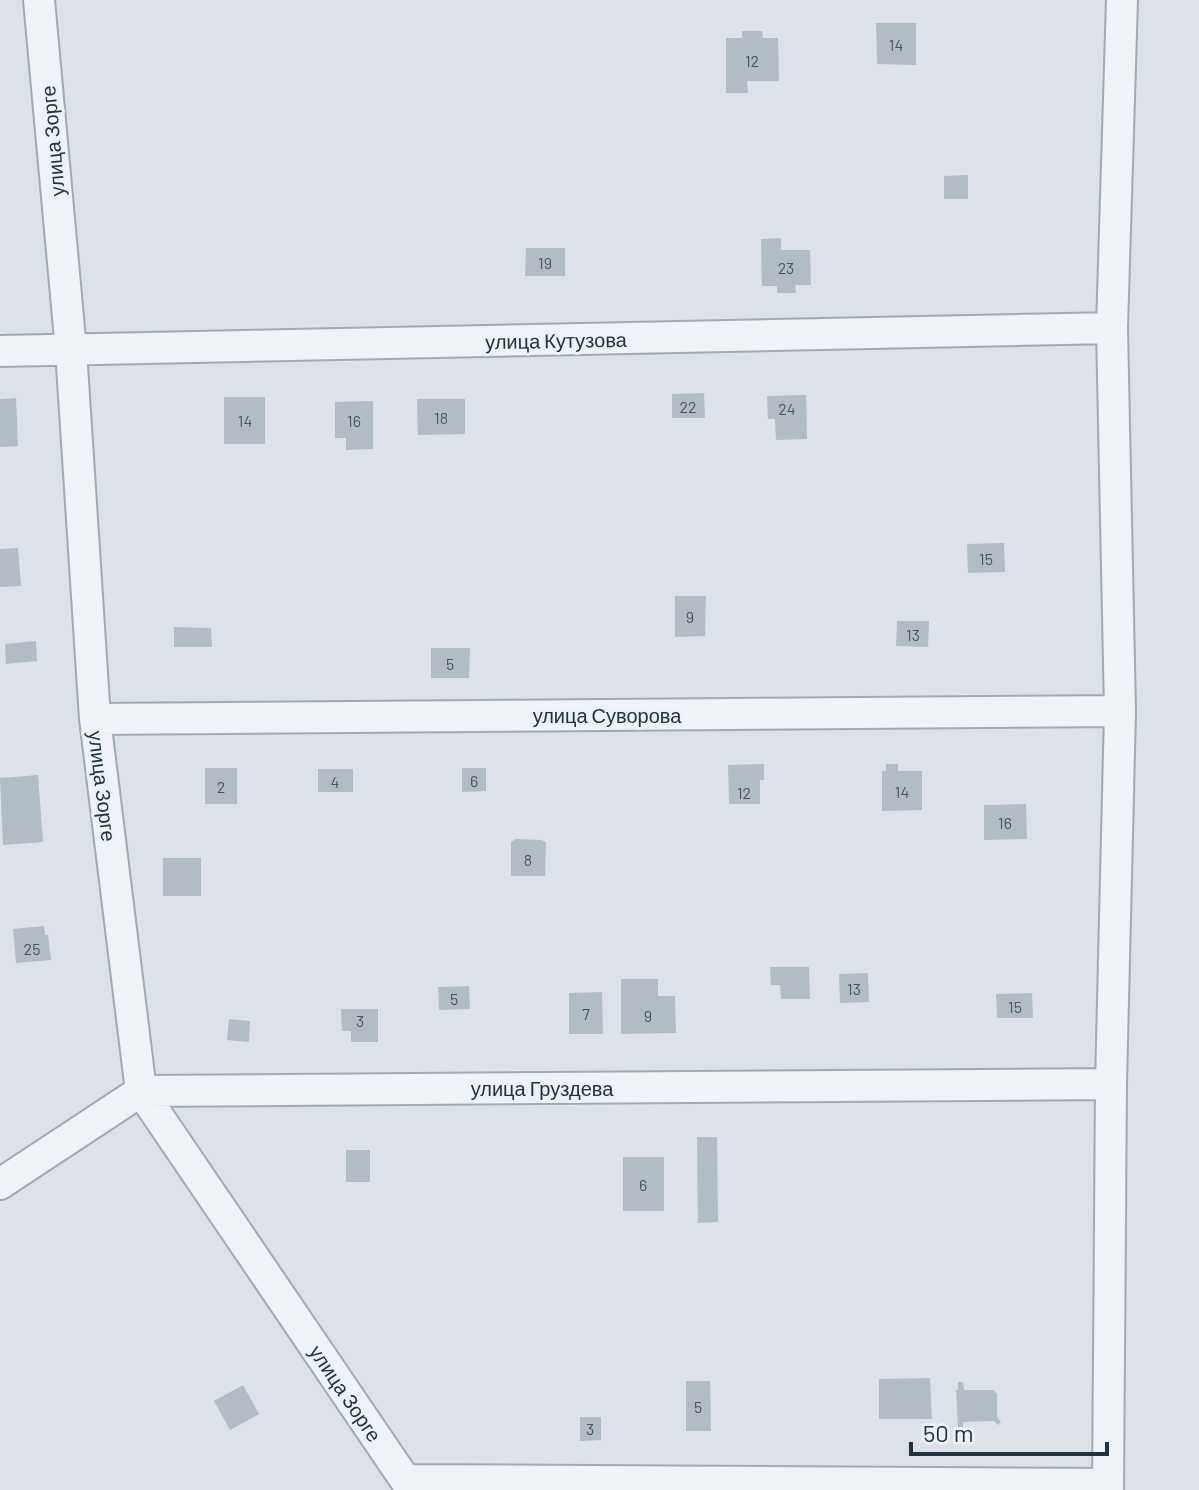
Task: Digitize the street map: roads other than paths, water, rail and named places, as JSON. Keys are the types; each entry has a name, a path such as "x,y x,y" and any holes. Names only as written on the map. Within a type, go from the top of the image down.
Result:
{"street":[{"name":"улица Зорге","path":"39,0 71,350 95,719 141,1091 409,1485"},
{"path":"409,1485 1108,1487 1111,1084 1120,711 1112,328 1122,0"},
{"name":"улица Кутузова","path":"0,351 1112,328"},
{"name":"улица Суворова","path":"95,719 1120,711"},
{"name":"улица Груздева","path":"141,1091 1111,1084"},
{"path":"0,1184 141,1091"}]}
